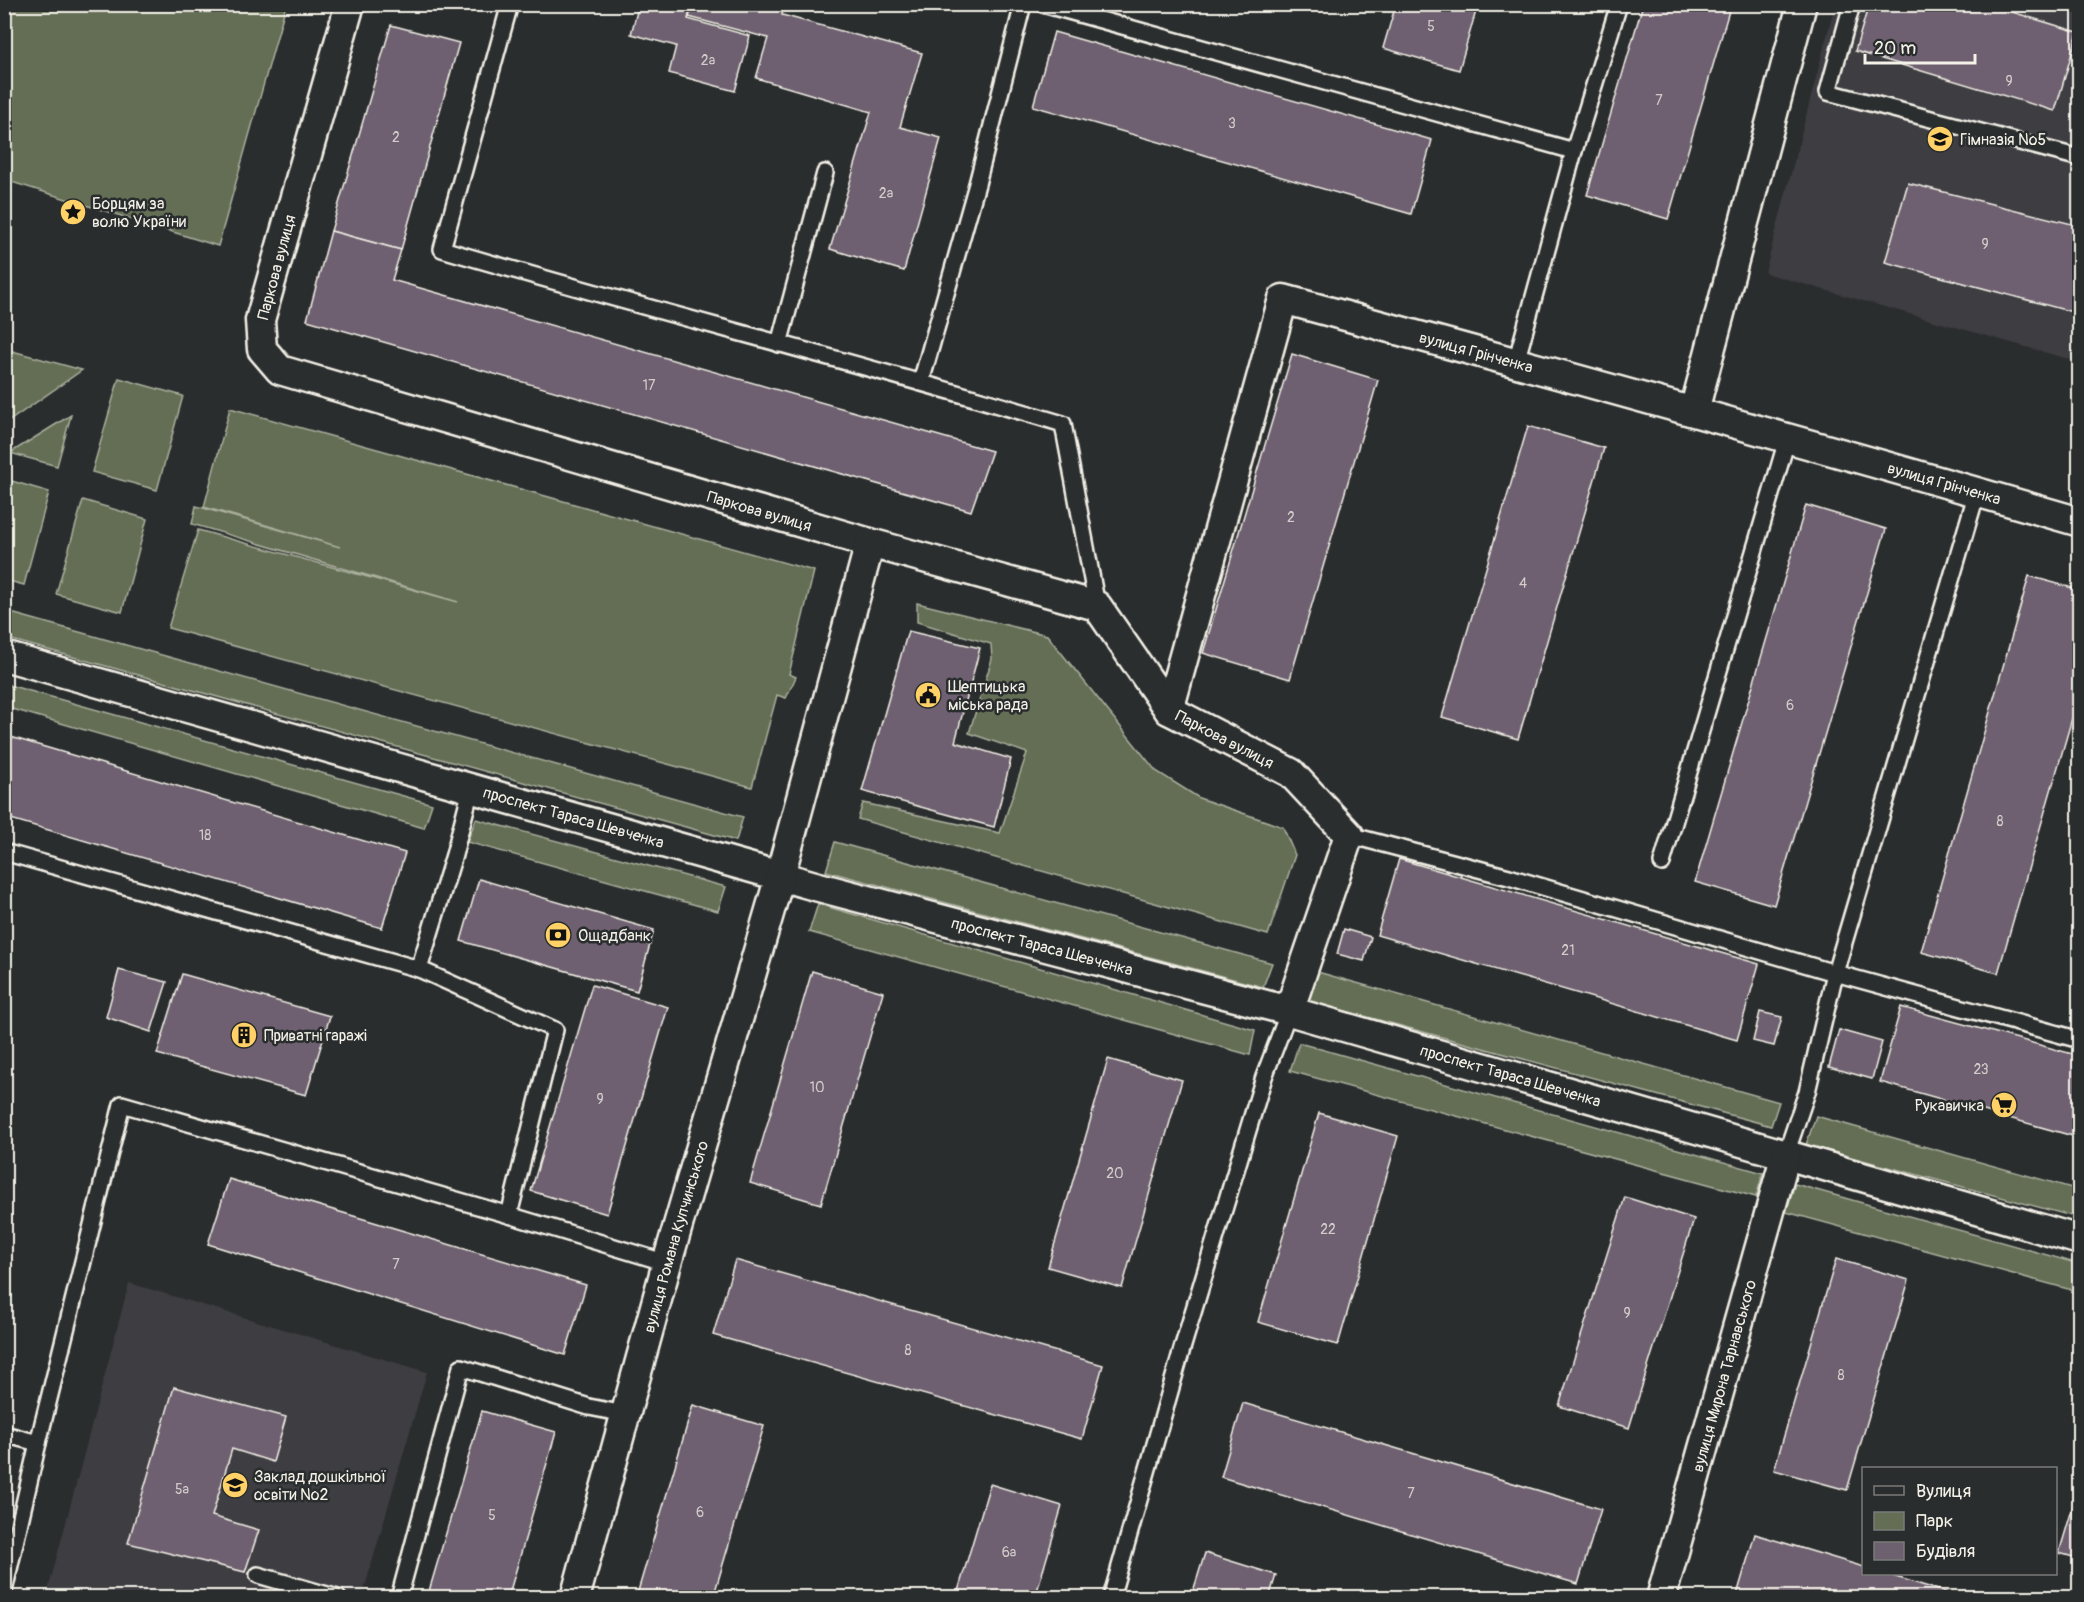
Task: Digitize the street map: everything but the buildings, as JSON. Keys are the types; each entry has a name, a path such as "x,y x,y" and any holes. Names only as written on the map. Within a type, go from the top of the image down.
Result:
{"street":[{"name":"Паркова вулиця","path":"350,4 260,320 262,349 280,370 870,543 1097,606 1169,710 1291,773 1349,835"},
{"path":"1694,411 1802,4"},
{"name":"вулиця Грінченка","path":"1169,710 1283,299 1694,411 1787,440 2079,522"},
{"name":"вулиця Романа Купчинського","path":"575,1598 667,1263 780,876 870,543"},
{"name":"проспект Тараса Шевченка","path":"4,656 780,876 1289,1011 2079,1240"},
{"path":"1289,1011 1349,835"},
{"name":"вулиця Мирона Тарнавського","path":"1661,1598 1786,1154"}],"lane":[{"path":"510,4 442,249 581,290 921,382 1063,424 1097,606"},
{"path":"921,382 977,184 1023,4"},
{"path":"1043,4 1574,151"},
{"path":"1516,362 1574,151 1619,4"},
{"path":"1852,4 1828,92 2079,158"},
{"path":"779,344 825,173"},
{"path":"1662,863 1787,440"},
{"path":"1786,1154 1807,1092 1835,972 1977,492"},
{"path":"419,969 454,855 471,789"},
{"path":"1349,835 1509,877 2079,1040"},
{"path":"4,852 419,969 555,1030 509,1215"},
{"path":"1111,1598 1182,1349 1264,1077 1289,1011"},
{"path":"4,1591 38,1443 122,1104 509,1215 667,1263"},
{"path":"399,1598 460,1366 589,1407 625,1414"},
{"path":"4,1434 38,1443"},
{"path":"258,1575 338,1598"}],"shaded area":[{"name":"Гімназія №5","path":"1835,5 2079,5 2079,362 1765,273"},
{"name":"Заклад дошкільної освіти №2","path":"129,1283 427,1372 362,1597 46,1598"}],"green space":[{"path":"4,5 286,5 218,246 5,180"},
{"path":"5,349 82,370 5,424"},
{"path":"119,378 183,396 157,490 92,472"},
{"path":"230,408 814,571 789,674 796,677 786,698 777,695 752,787 168,628 198,530 458,602 192,524 196,506 340,547 204,507"},
{"path":"71,415 57,466 10,453"},
{"path":"5,479 49,492 24,585 5,580"},
{"path":"83,500 147,519 122,612 56,594"},
{"path":"917,603 1047,635 1156,771 1199,798 1283,827 1295,855 1268,935 858,819 863,803 1000,833 1027,753 969,733 992,659 991,644 917,622"},
{"path":"4,611 743,817 736,841 5,638"},
{"path":"5,684 432,804 424,828 5,707"},
{"path":"476,819 726,887 718,911 467,842"},
{"path":"835,842 1272,963 1263,987 826,871"},
{"path":"818,904 1255,1030 1250,1055 809,932"},
{"path":"1314,971 1779,1102 1771,1126 1305,1000"},
{"path":"1299,1043 1763,1173 1756,1197 1290,1071"},
{"path":"1816,1116 2079,1190 2079,1218 1806,1145"},
{"path":"1795,1184 2079,1264 2079,1292 1786,1212"}],"place":[{"name":"Гімназія №5","path":"1940,139"},
{"name":"Борцям за волю України","path":"73,212"},
{"name":"Шептицька міська рада","path":"928,695"},
{"name":"Ощадбанк","path":"558,935"},
{"name":"Приватні гаражі","path":"244,1035"},
{"name":"Рукавичка","path":"2004,1105"},
{"name":"Заклад дошкільної освіти №2","path":"235,1485"}]}
